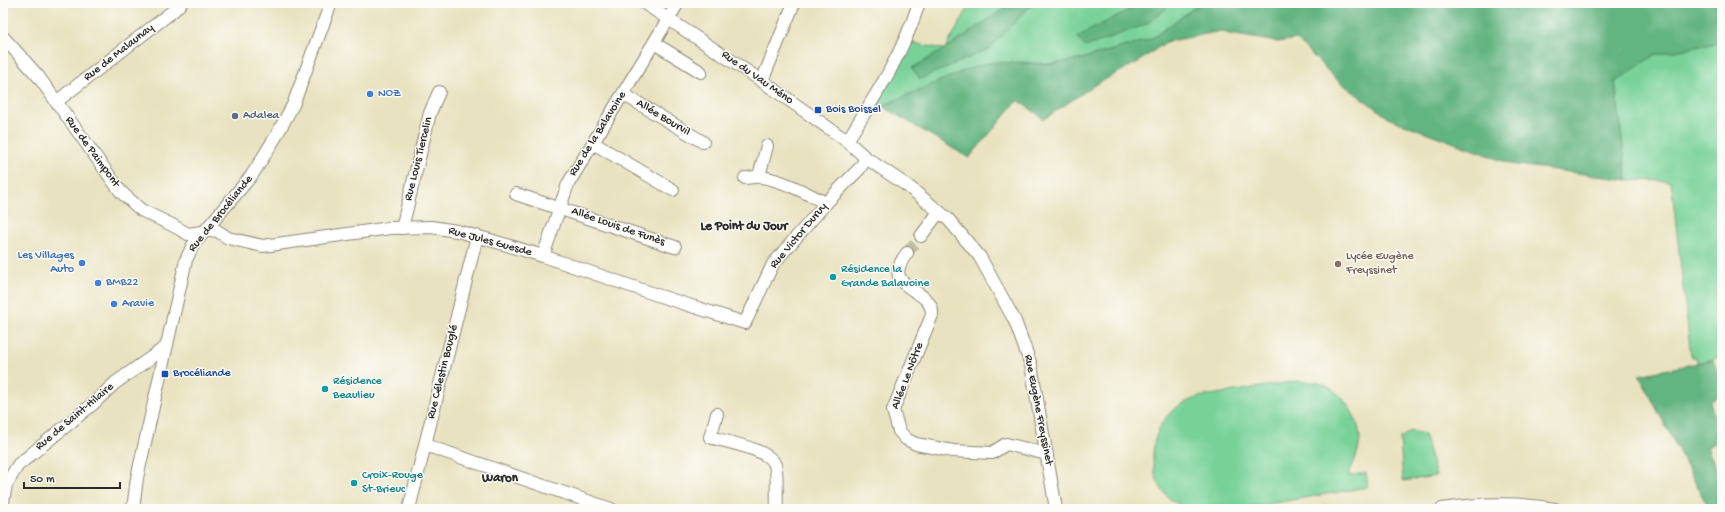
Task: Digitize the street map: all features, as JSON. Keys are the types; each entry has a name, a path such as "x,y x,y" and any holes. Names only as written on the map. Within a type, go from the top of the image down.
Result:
{"street":[{"name":"Rue de Malaunay","path":"56,102 181,3"},
{"name":"Rue de Brocéliande","path":"133,509 137,478 186,260 193,245 252,175 275,138 293,105 331,3"},
{"name":"Rue du Vau Méno","path":"644,3 762,81 847,141 866,158"},
{"name":"Rue de la Balavoine","path":"543,256 568,184 678,3"},
{"path":"762,81 794,3"},
{"path":"847,141 879,92 898,56 919,3"},
{"name":"Rue de Paimpont","path":"3,37 38,76 121,192 141,210 188,234 204,232"},
{"path":"654,43 701,72"},
{"name":"Rue Louis Tiercelin","path":"402,228 430,113 439,92"},
{"name":"Allée Bourvil","path":"623,94 703,142"},
{"path":"593,143 673,190"},
{"path":"759,176 767,146"},
{"name":"Rue Victor Duruy","path":"745,323 774,264 826,203 860,168 866,158"},
{"name":"Rue Eugène Freyssinet","path":"866,158 909,187 948,219 980,258 1015,321 1031,365 1056,509"},
{"path":"745,178 759,176 803,191 826,203"},
{"name":"Allée Louis de Funès","path":"516,194 675,247"},
{"path":"921,236 939,212"},
{"name":"Rue Jules Guesde","path":"204,232 216,230 228,238 263,246 402,228 431,227 477,236 543,256 745,323"},
{"name":"Rue Célestin Bouglé","path":"410,509 477,236"},
{"name":"Allée Le Nôtre","path":"907,253 898,268 898,277 903,283 930,303 932,315 893,410 899,431 906,439 916,444 953,450 992,453 1006,444 1047,454"},
{"name":"Rue de Saint-Hilaire","path":"3,501 6,485 18,465 94,403 115,383 166,347"},
{"path":"717,414 710,437 758,451 770,458 775,466 777,509"},
{"path":"425,445 611,509"},
{"path":"1442,509 1471,504 1501,503 1555,509"}],"green space":[{"path":"971,3 1201,3 1151,39 1081,59 1052,64 1016,62 968,69 882,106 876,102 911,43 945,49"},
{"path":"1005,3 1033,3 989,49 920,79 912,68 945,49 1004,9"},
{"path":"1142,3 1173,3 1147,24 1085,47 1077,37"},
{"path":"1201,3 1722,3 1722,42 1654,55 1615,82 1627,180 1511,164 1390,119 1337,80 1296,39 1278,42 1229,34 1221,31 1166,42 1138,62 1093,86 1044,119 1018,100 969,158 882,106 968,69 992,62 1052,64 1081,59 1151,39"},
{"path":"1722,42 1722,357 1697,363 1696,357 1691,357 1671,181 1627,180 1615,82 1654,55"},
{"path":"1713,360 1722,383 1722,394 1710,402 1721,440 1707,447 1722,482 1722,509 1709,509 1639,375"},
{"path":"1297,381 1316,382 1327,386 1347,404 1356,420 1360,437 1358,452 1348,476 1366,473 1368,487 1239,509 1158,509 1180,505 1170,499 1162,489 1154,468 1153,456 1157,433 1162,423 1172,411 1182,404 1198,397"},
{"path":"1411,431 1424,434 1436,476 1403,481 1400,438"}],"tunnel":[{"path":"907,253 921,236"}],"place":[{"name":"NOZ","path":"370,94"},
{"name":"Bois Boissel","path":"818,110"},
{"name":"Adalea","path":"235,116"},
{"name":"Les Villages Auto","path":"82,263"},
{"name":"Lycée Eugène Freyssinet","path":"1338,264"},
{"name":"Résidence la Grande Balavoine","path":"833,277"},
{"name":"BMB22","path":"98,283"},
{"name":"Aravie","path":"114,304"},
{"name":"Brocéliande","path":"165,374"},
{"name":"Résidence Beaulieu","path":"325,389"},
{"name":"Croix-Rouge St-Brieuc","path":"354,483"}],"district":[{"name":"Le Point du Jour","path":"744,226"},
{"name":"Waron","path":"500,478"}]}
